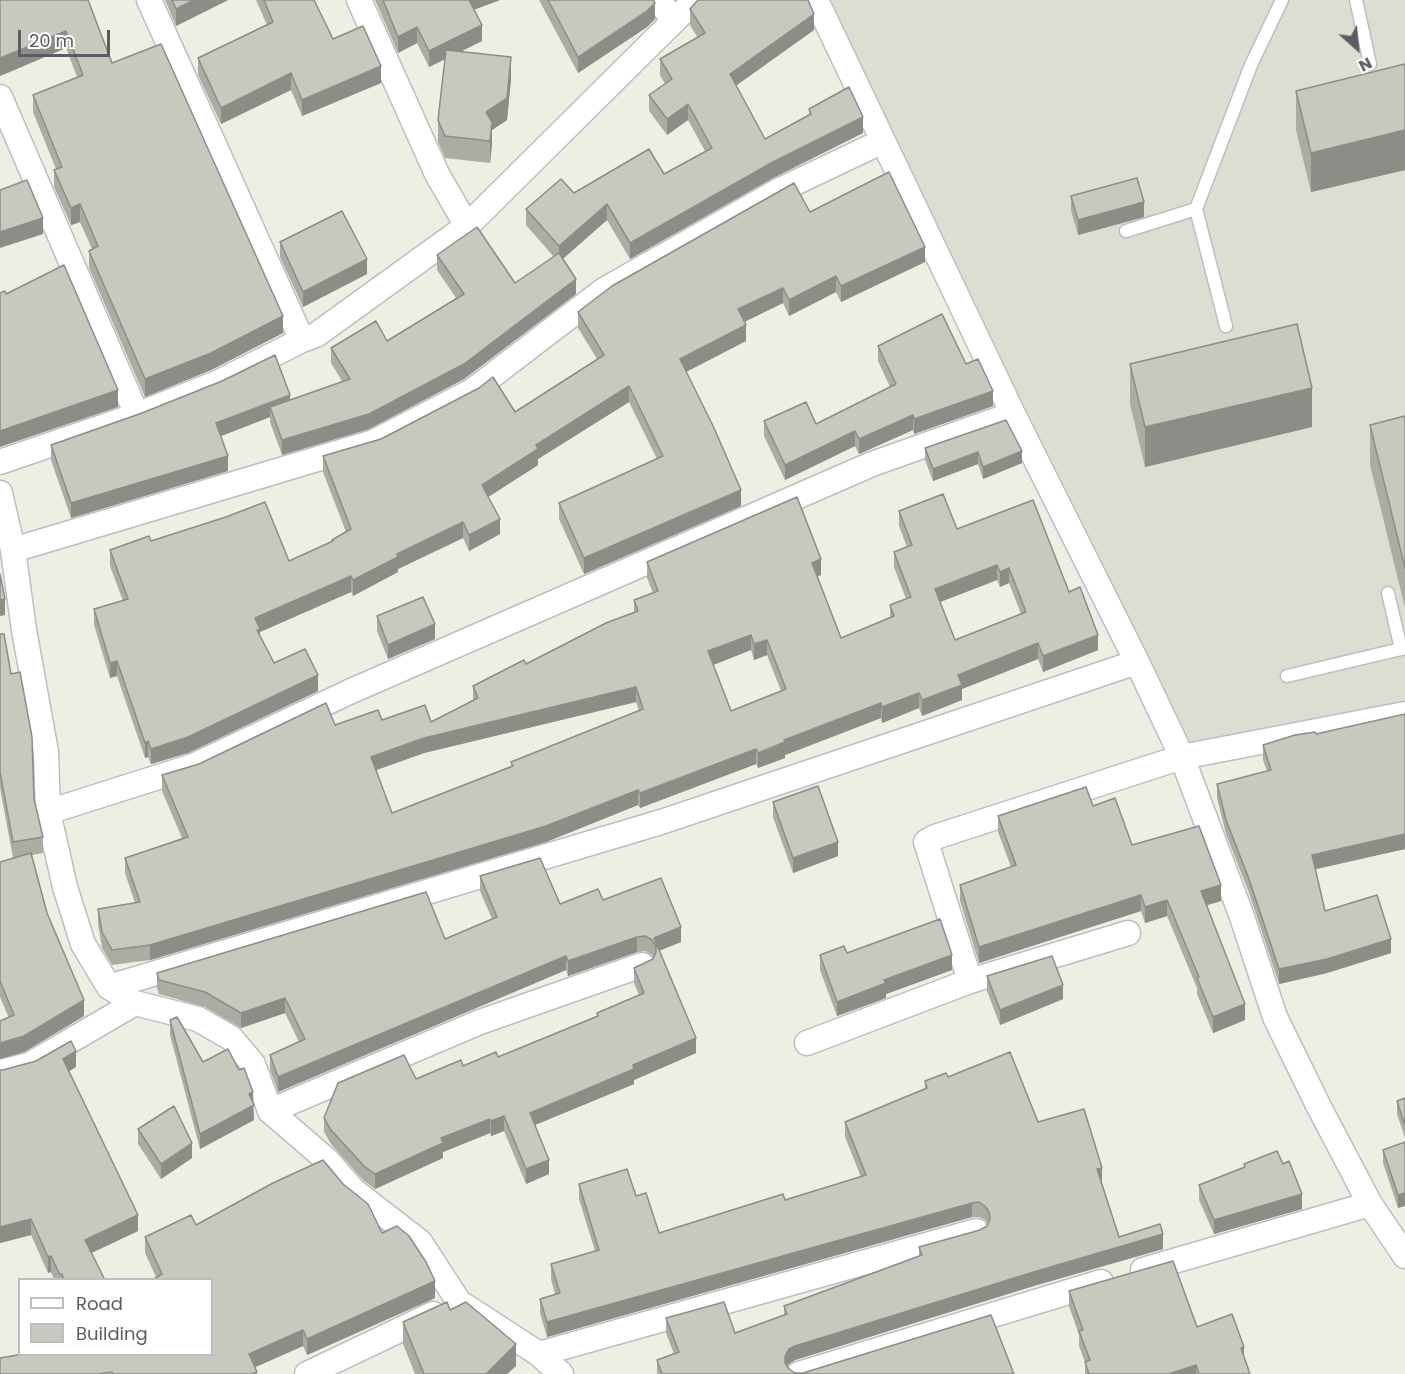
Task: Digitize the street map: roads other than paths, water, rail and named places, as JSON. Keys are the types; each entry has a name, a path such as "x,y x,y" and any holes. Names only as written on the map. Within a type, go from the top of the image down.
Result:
{"street":[{"path":"149,0 302,340"},
{"path":"359,0 437,174 466,226"},
{"path":"658,0 673,20"},
{"path":"0,462 137,415 218,383 316,335 466,226 695,0"},
{"path":"816,0 1013,414 1182,757 1241,914 1275,1017 1318,1107 1370,1204 1394,1224 1405,1256"},
{"path":"0,97 137,415"},
{"path":"13,550 374,442 472,391 604,290 780,190 883,141"},
{"path":"48,812 193,766 371,683 872,464 1013,414"},
{"path":"1,501 13,550 24,630 46,752 48,812 65,887 83,944 109,987 135,1004 198,1019 231,1038 253,1064 270,1111 328,1161 354,1191 420,1242 459,1302 550,1368 976,1231"},
{"path":"0,636 24,630"},
{"path":"109,987 661,822 1137,662"},
{"path":"970,981 926,842 935,837 1182,757 1405,714"},
{"path":"807,1044 970,981 1128,933"},
{"path":"270,1111 480,1022 642,965"},
{"path":"0,1072 29,1065 135,1004"},
{"path":"799,1374 1041,1299 1370,1204"},
{"path":"307,1374 459,1302"}],"lane":[{"path":"1226,326 1196,208 1251,65 1282,0"},
{"path":"1356,0 1371,64"},
{"path":"1126,231 1196,208"},
{"path":"1287,676 1403,648 1388,593"}]}
